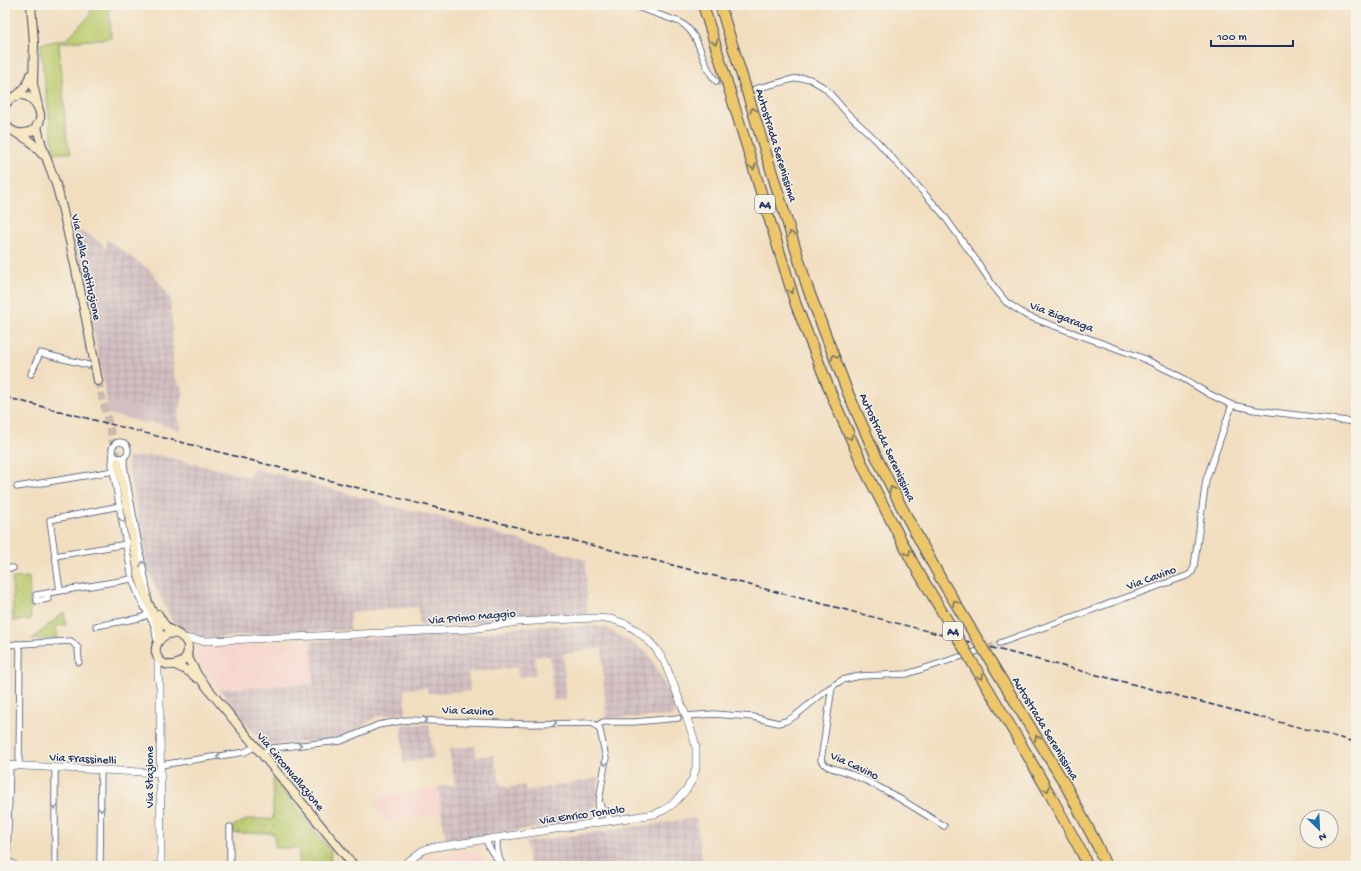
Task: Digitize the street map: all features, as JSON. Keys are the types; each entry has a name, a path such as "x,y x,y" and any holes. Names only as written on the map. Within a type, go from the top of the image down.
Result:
{"highway":[{"name":"A4","path":"703,5 796,306 834,401 865,470 913,563 1037,771 1087,866"},
{"name":"Autostrada Serenissima","path":"720,5 808,289 848,393 876,456 901,506 942,581 1066,786 1097,845 1106,866"}],"main road":[{"path":"31,5 34,58 33,84 38,106"},
{"path":"5,105 23,90 29,80 34,58"},
{"path":"17,96 29,98 36,102 38,106"},
{"name":"Via della Costituzione","path":"38,106 40,116 37,125 41,144 58,191 84,308 98,381"},
{"path":"9,130 28,132 37,125"},
{"name":"Via della Costituzione","path":"9,130 30,141 47,160"},
{"path":"121,459 128,513 139,576 160,634 156,650 158,658 165,664 173,665 183,661 187,653 187,644 180,635 170,630 162,621 148,599"},
{"path":"158,640 168,633 180,635"},
{"name":"Via Circonvallazione","path":"187,653 198,676 354,866"},
{"name":"Via Circonvallazione","path":"173,665 193,674 210,691"}],"street":[{"path":"632,5 680,22 687,26 696,37 709,70 716,81"},
{"name":"Via Zigaraga","path":"755,89 793,80 810,79 830,92 848,114 875,139 942,213 994,288 1010,305 1027,316 1140,356 1232,405 1255,410 1356,422"},
{"path":"31,374 40,353 88,365"},
{"name":"Via Cavino","path":"1000,644 1182,578 1192,572 1194,567 1206,480 1232,405"},
{"path":"112,454 121,459 127,453 125,444 121,442 113,446 112,454 132,579 140,599 154,625 158,640"},
{"path":"17,487 114,471"},
{"path":"60,591 50,520 120,506"},
{"path":"55,556 127,544"},
{"path":"5,568 13,568"},
{"path":"47,593 132,579"},
{"path":"96,626 140,618 149,614"},
{"name":"Via Primo Maggio","path":"180,635 189,639 206,641 471,629 518,622 585,618 611,619 636,630 656,649 664,661 686,716"},
{"path":"5,644 71,641 78,648 79,662"},
{"name":"Via Primo Maggio","path":"187,653 196,644 206,641"},
{"path":"17,644 20,650 19,765"},
{"path":"686,716 714,714 753,717 778,723 786,722 842,680 860,676 907,674 978,651"},
{"name":"Via Stazione","path":"158,658 158,677 160,688 161,866"},
{"name":"Via Stazione","path":"160,688 163,672 173,665"},
{"name":"Via Cavino","path":"832,687 821,760 823,763 826,766 848,772 879,788 944,826"},
{"name":"Via Enrico Toniolo","path":"402,866 422,851 429,848 613,821 655,814 664,810 673,804 687,789 696,768 694,739 686,716"},
{"name":"Via Cavino","path":"160,769 245,752 341,741 378,724 406,720 532,724 592,723 597,726 603,722 634,722 678,718"},
{"path":"591,824 597,814 600,803 606,758 600,730 597,726"},
{"path":"8,765 7,860 8,865 14,864 16,866"},
{"name":"Via Frassinelli","path":"8,765 102,770 160,769"},
{"path":"54,866 55,768"},
{"path":"100,866 102,770"},
{"path":"600,803 603,812 613,821"},
{"path":"230,827 230,866"},
{"path":"497,838 498,854 503,864"},
{"path":"486,839 488,847 493,855 503,864"},
{"path":"153,866 161,866"}],"shaded area":[{"path":"70,224 96,239 107,249 106,239 151,271 170,298 173,374 184,392 178,415 181,430 109,411 89,308"},
{"path":"106,400 123,402 148,408 153,413 150,424 108,414"},
{"path":"159,455 249,477 253,468 360,497 378,500 382,504 441,517 586,560 587,614 534,616 483,623 420,626 418,607 350,612 350,630 193,638 175,627 148,571 127,458"},
{"path":"558,625 559,627 592,626 607,628 648,653 668,690 676,714 671,716 606,718 602,648 563,654 566,699 553,700 550,656 535,656 536,675 518,677 517,667 468,673 470,691 428,693 427,687 404,690 406,713 377,716 353,733 340,737 315,741 269,745 250,729 219,689 313,684 311,641 480,634 513,628"},
{"path":"311,641 313,684 219,689 197,660 197,653 202,647"},
{"path":"429,724 434,758 403,763 402,725"},
{"path":"475,746 476,757 494,755 500,784 507,788 524,785 526,791 599,778 594,813 584,821 446,841 438,787 455,785 449,749"},
{"path":"438,788 442,814 386,822 375,807 375,797"},
{"path":"696,818 703,866 529,866 526,842"},
{"path":"476,850 488,864 486,866 428,866 421,858"}],"green space":[{"path":"88,5 109,5 111,38 59,43 67,140 71,153 54,153 40,44 67,39 91,14"},
{"path":"29,577 31,620 13,621 12,578"},
{"path":"64,612 66,625 56,626 58,638 31,640"},
{"path":"273,778 331,851 330,866 299,866 299,848 275,848 274,833 233,833 233,826 249,819 273,819"}],"tunnel":[{"path":"716,81 732,89 749,91"},
{"path":"98,381 118,462"},
{"path":"981,650 1000,643"}],"railway":[{"path":"5,397 421,504 649,559 1356,742"}]}
